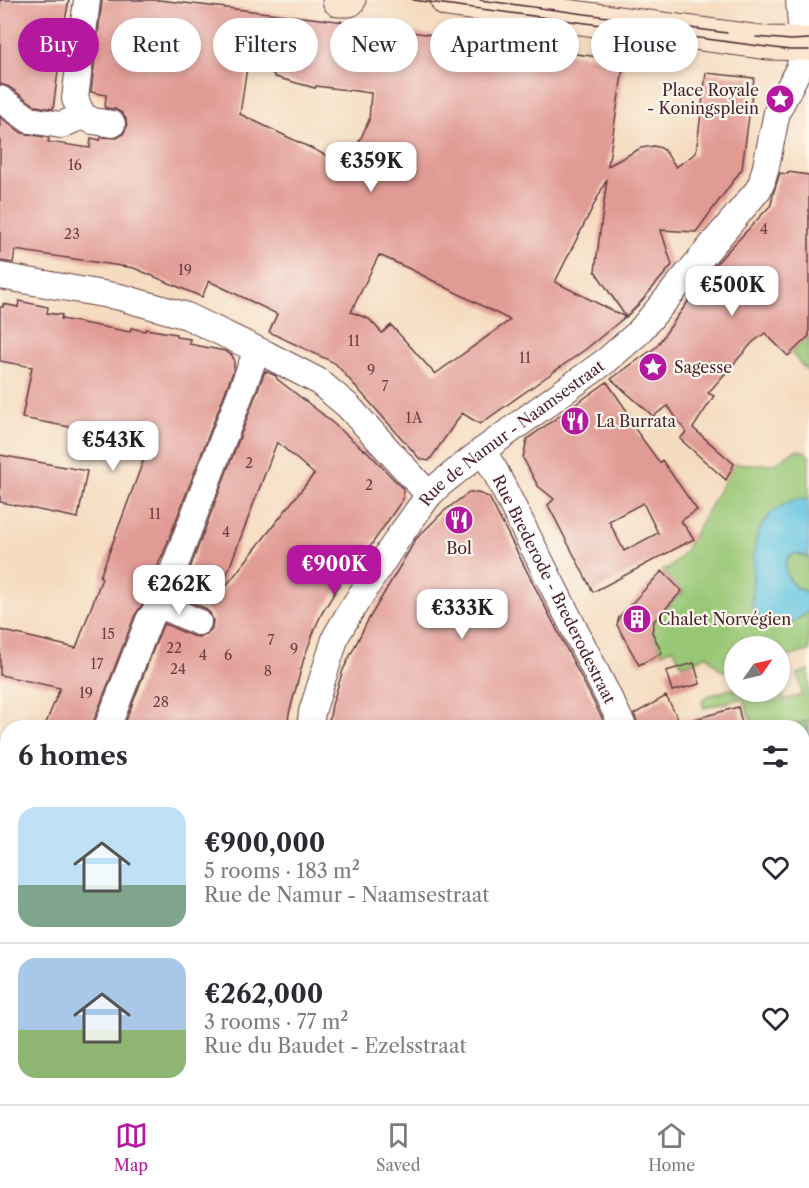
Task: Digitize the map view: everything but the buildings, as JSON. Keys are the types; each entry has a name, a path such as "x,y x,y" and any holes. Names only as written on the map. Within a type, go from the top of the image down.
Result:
{"street":[{"path":"87,0 75,99 83,116 93,122 112,124"},
{"path":"339,0 349,0"},
{"path":"447,0 768,43 806,45 799,0"},
{"name":"Rue de Namur - Naamsestraat","path":"311,720 336,636 398,538 429,495 482,451 607,360 638,333 758,190 762,182 777,112 800,66 806,45"},
{"path":"0,99 30,120 61,125 83,116"},
{"path":"0,276 120,297 187,316 318,381 348,406 429,495"},
{"path":"110,720 149,620 160,604 257,350"},
{"name":"Rue Brederode - Brederodestraat","path":"482,451 494,469 620,720"},
{"path":"160,604 198,622"}],"green space":[{"path":"809,336 809,373 791,353"},
{"path":"795,450 804,451 809,456 809,500 790,501 757,539 752,602 762,620 794,622 809,611 809,651 790,656 790,636 724,636 724,672 707,655 682,665 673,648 662,653 652,632 654,621 683,592 662,571 666,568 668,570 684,552 734,464 774,464"},
{"path":"795,553 809,558 809,592 796,586 787,575 785,562"},
{"path":"809,670 809,720 752,720 744,702 790,702 790,698 802,695 798,674"},
{"path":"724,691 724,702 727,702 704,708 702,703 707,696"}],"water":[{"path":"799,499 809,500 809,558 798,554 791,555 787,560 786,568 792,584 809,592 809,611 786,625 773,626 759,617 752,602 756,541 759,530 769,516 783,505"}],"tram line":[{"path":"413,0 790,50 809,50"},
{"path":"480,0 727,33"},
{"path":"756,37 809,39"}],"place":[{"name":"Place Royale - Koningsplein","path":"780,99"},
{"name":"Sagesse","path":"653,367"},
{"name":"La Burrata","path":"575,421"},
{"name":"Bol","path":"459,520"},
{"name":"Chalet Norvégien","path":"637,619"}]}
